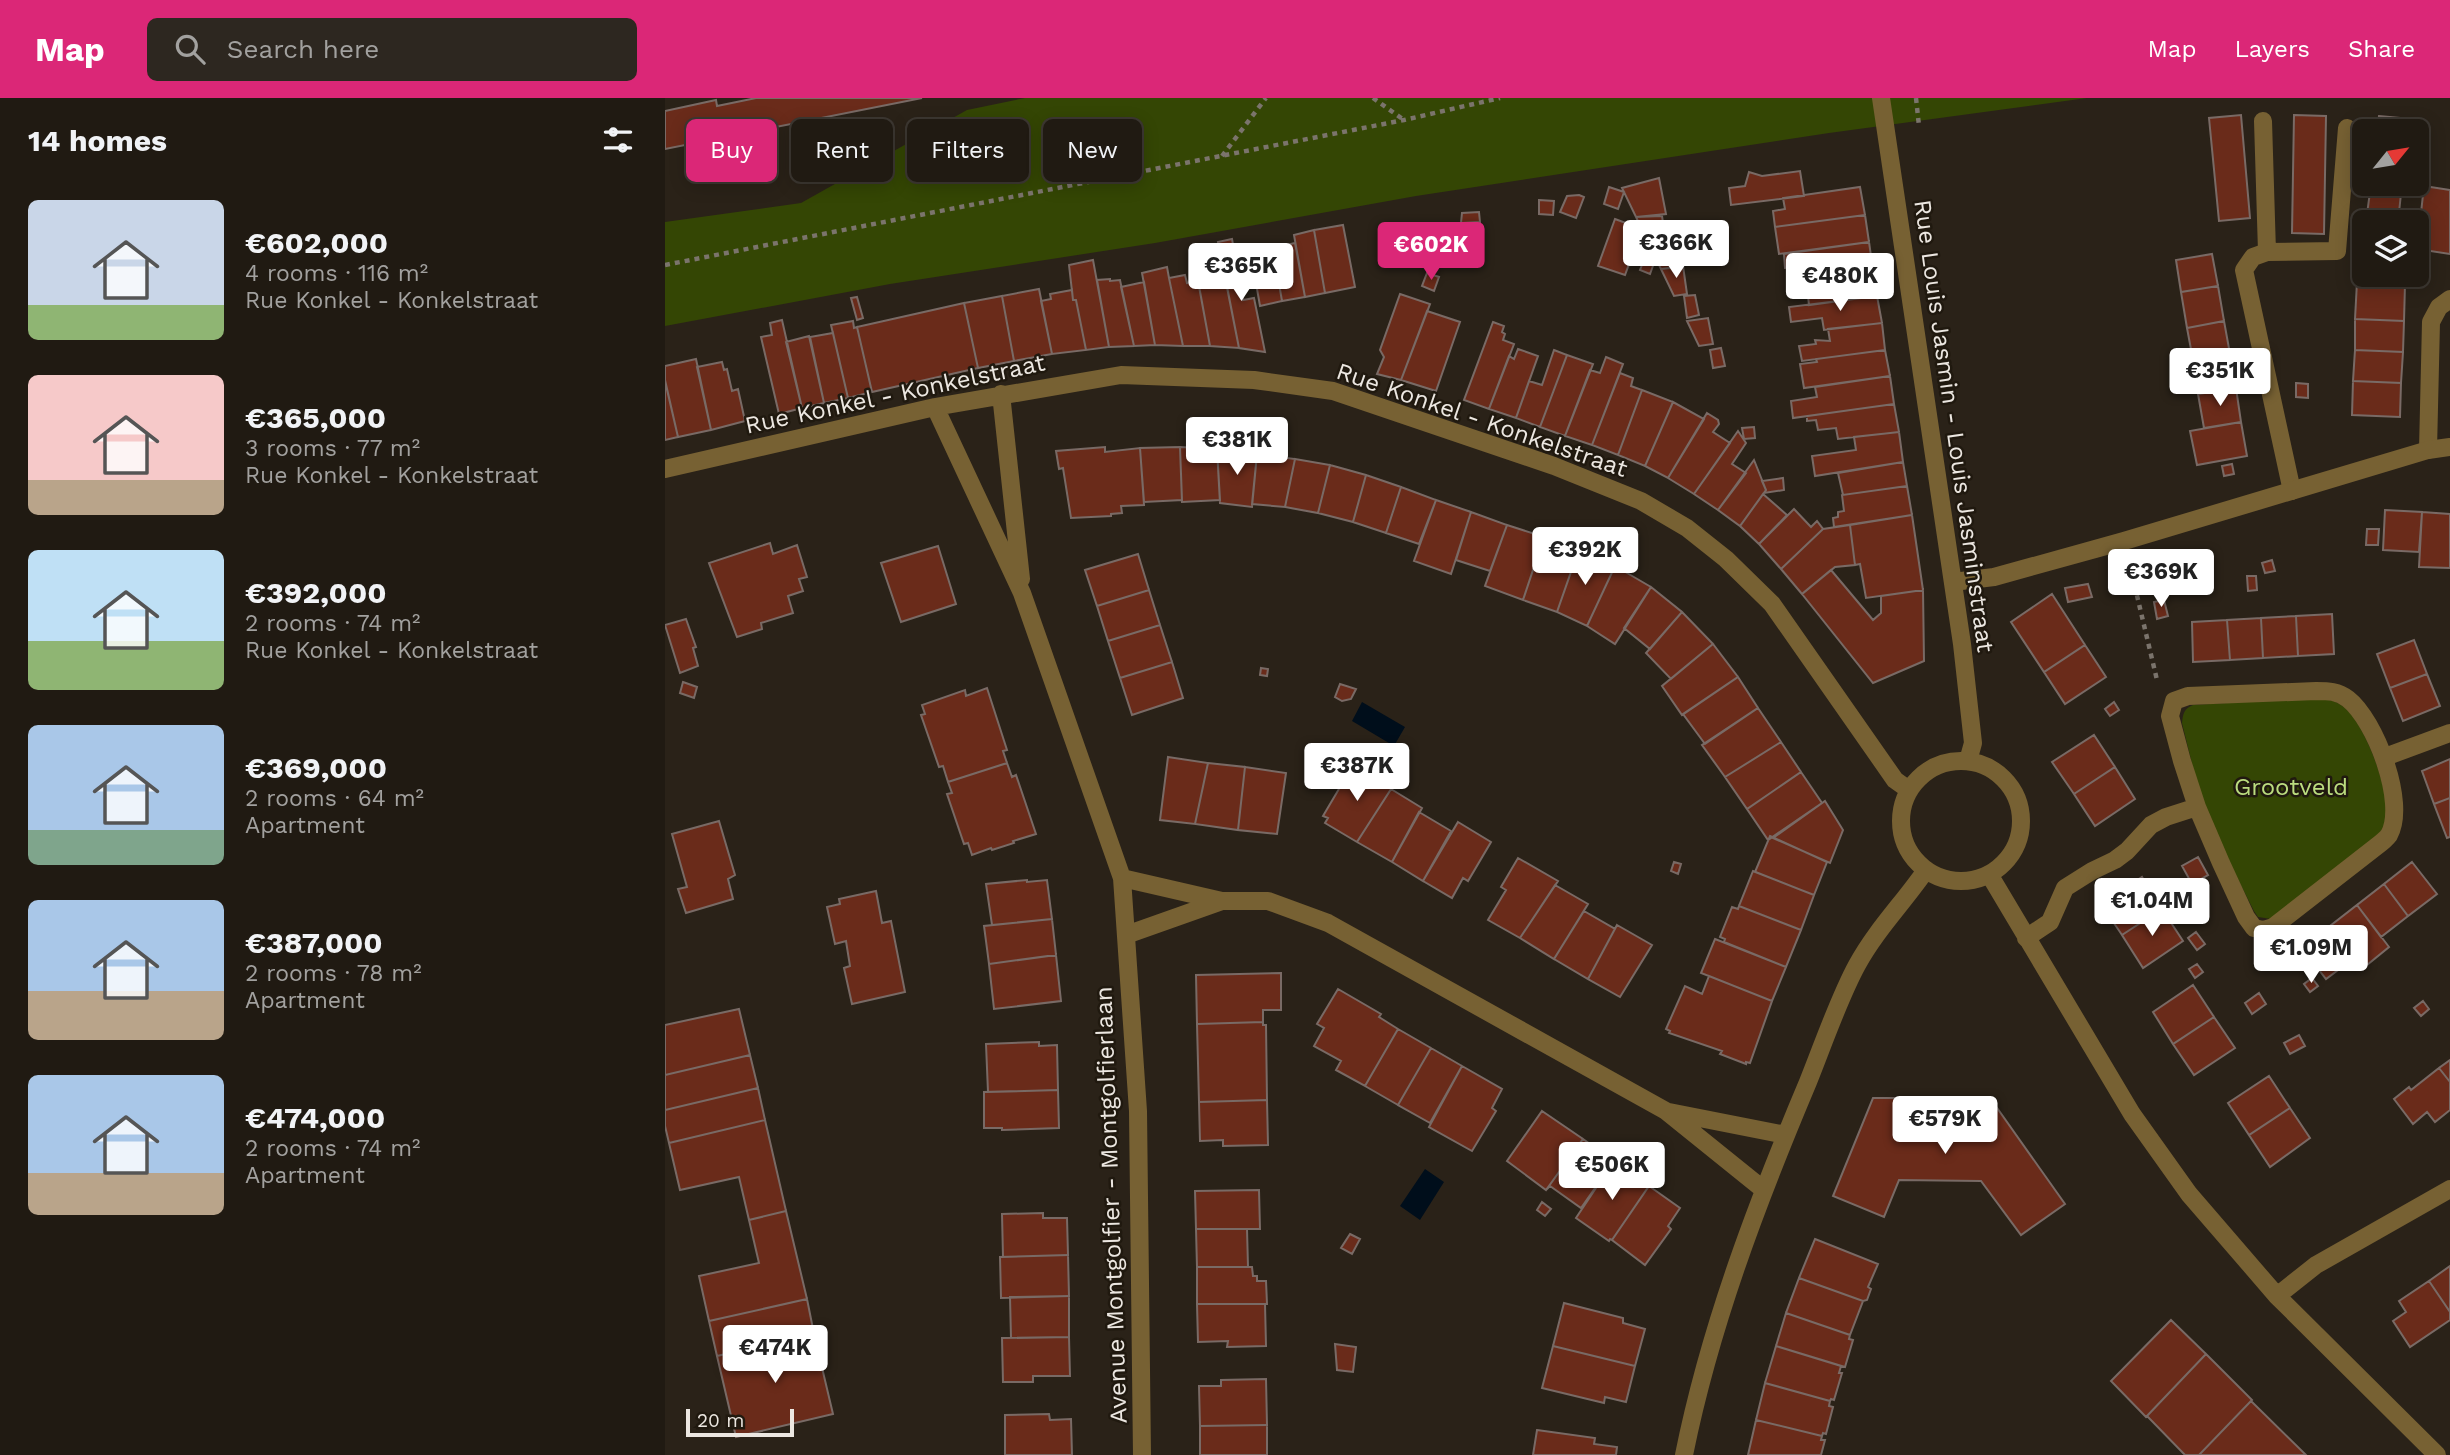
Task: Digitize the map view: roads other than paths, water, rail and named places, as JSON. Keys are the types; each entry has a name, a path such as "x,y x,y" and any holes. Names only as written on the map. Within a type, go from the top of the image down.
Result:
{"street":[{"name":"Rue Louis Jasmin - Louis Jasminstraat","path":"1881,98 1962,644 1973,743 1968,761"},
{"path":"2263,121 2267,252"},
{"path":"2292,491 2244,270 2253,257 2267,252 2337,251 2347,128"},
{"path":"2428,450 2431,322 2439,307 2450,299"},
{"name":"Rue Konkel - Konkelstraat","path":"665,469 936,407 1121,375 1254,380 1333,391 1554,466 1641,501 1687,528 1726,559 1772,604 1895,780 1909,790"},
{"name":"Avenue Montgolfier - Montgolfierlaan","path":"1001,394 1022,593"},
{"name":"Avenue Montgolfier - Montgolfierlaan","path":"936,407 1022,593 1122,878 1138,1111 1142,1455"},
{"path":"1953,582 1994,577 2428,450 2450,447"},
{"path":"2333,691 2347,699 2360,713 2385,757 2394,810 2388,836 2273,928 2263,930 2254,928 2246,917 2197,807 2170,716 2174,701 2188,696 2333,691"},
{"path":"2385,757 2450,733"},
{"path":"1968,761 1986,767 2002,777 2013,792 2019,810 2020,829 2015,847 2004,863 1989,874 1973,880 1957,881 1941,878 1926,870 1913,858 1905,842 1901,824 1902,807 1909,790 1920,777 1934,767 1950,762 1968,761"},
{"path":"2027,938 2050,922 2066,888 2115,860 2151,825 2197,807"},
{"path":"1684,1455 1708,1349 1786,1135 1857,965 1882,926 1926,870"},
{"path":"1989,874 2132,1114 2189,1194 2277,1296 2437,1455"},
{"path":"1122,878 1222,901 1268,901 1328,923 1666,1111 1764,1190"},
{"path":"1126,935 1222,901"},
{"path":"1666,1111 1786,1135"},
{"path":"2277,1296 2316,1265 2450,1189"}],"water":[{"path":"1362,702 1405,727 1394,746 1352,721"},
{"path":"1425,1169 1444,1182 1420,1220 1400,1206"}],"park label":[{"name":"Grootveld","path":"2291,787"}]}
